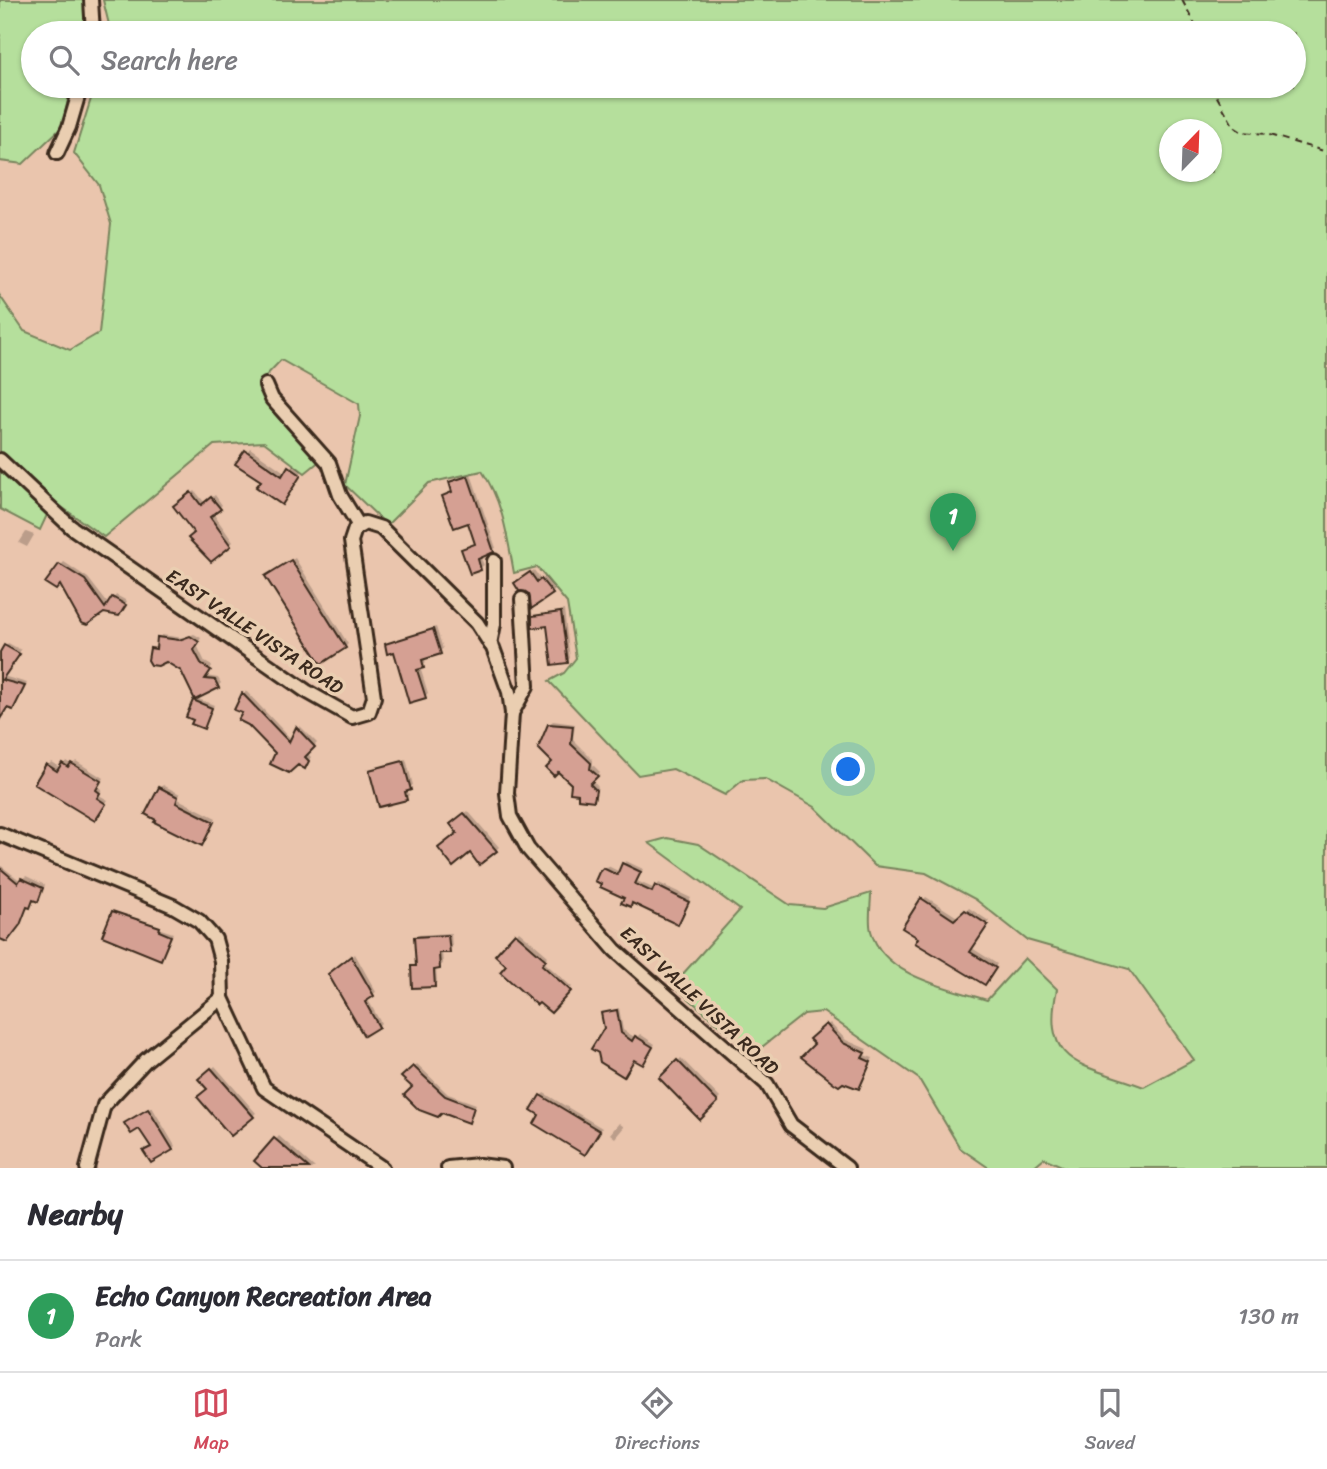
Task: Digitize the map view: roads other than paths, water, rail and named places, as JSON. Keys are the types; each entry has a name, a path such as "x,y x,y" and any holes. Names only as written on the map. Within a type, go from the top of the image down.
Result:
{"street":[{"path":"91,0 95,21"},
{"path":"57,153 69,127 77,98"},
{"path":"266,385 272,399 329,463 340,495 359,526"},
{"name":"EAST VALLE VISTA ROAD","path":"0,460 71,527 306,691 352,717 369,712 374,696 351,541 355,529 365,523 381,528 477,623 490,644 509,692 512,713 507,793 510,816 528,849 615,950 766,1084 791,1125 847,1168"},
{"path":"490,644 494,624 494,561"},
{"path":"512,713 527,686 522,599"},
{"path":"0,834 173,906 199,921 215,939 221,961 222,998 264,1088 382,1168"},
{"path":"87,1168 104,1105 146,1060 222,998"},
{"path":"447,1168 479,1165 503,1168"}],"place":[{"name":"Echo Canyon Recreation Area","path":"953,551"}]}
